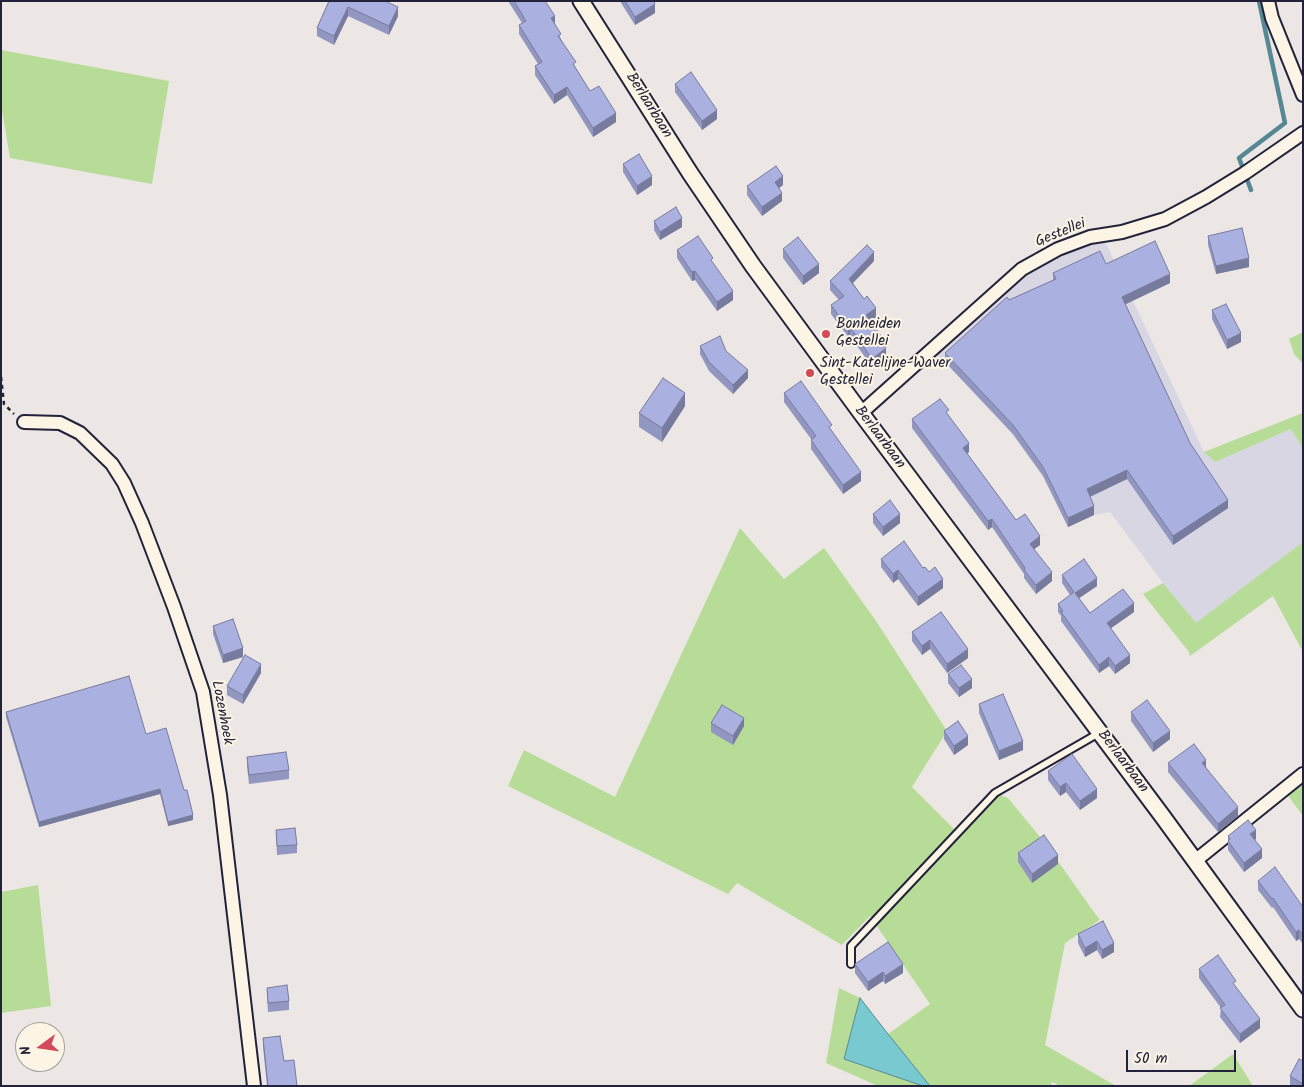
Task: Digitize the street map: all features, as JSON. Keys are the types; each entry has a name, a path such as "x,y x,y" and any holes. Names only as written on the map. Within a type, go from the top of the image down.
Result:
{"street":[{"name":"Berlaarbaan","path":"582,1 690,173 753,266 860,414 1303,1008"},
{"path":"1268,1 1272,18 1303,95"},
{"name":"Gestellei","path":"860,414 1022,269 1058,249 1090,237 1122,232 1165,219 1245,173 1303,133"},
{"name":"Lozenhoek","path":"24,422 60,423 80,433 112,464 124,483 142,523 174,607 203,692 218,786 254,1086"},
{"path":"1195,861 1303,774"}],"lane":[{"path":"851,964 851,946 996,794 1099,732"}],"path":[{"path":"1,377 4,404 24,422"}],"shaded area":[{"path":"1102,235 1204,452 1215,462 1291,429 1303,449 1303,542 1196,624 1110,512 1094,515 1068,527 1043,476 1011,433 945,362 931,350 1022,269"}],"green space":[{"path":"1,50 169,81 152,184 10,158 1,104"},
{"path":"1303,332 1303,364 1294,354 1289,339"},
{"path":"1303,413 1303,449 1291,429 1215,462 1204,452"},
{"path":"740,528 784,579 824,548 876,621 947,731 912,787 958,833 995,793 1008,798 1045,843 1100,920 1065,943 1045,1045 1116,1086 1060,1086 1052,1082 1051,1086 930,1086 888,1034 930,1004 870,916 842,945 737,883 728,894 508,786 524,750 615,797"},
{"path":"1303,542 1303,652 1273,596 1190,656 1189,652 1143,594 1163,583 1196,623"},
{"path":"1303,779 1303,816 1286,793"},
{"path":"38,885 51,1006 1,1013 1,892"},
{"path":"839,988 860,998 844,1059 923,1086 878,1086 826,1063"},
{"path":"1233,1054 1253,1086 1189,1086"}],"water":[{"path":"860,998 930,1086 923,1086 844,1059"}],"building":[{"path":"329,1 385,1 398,7 389,26 348,7 334,36 317,28"},
{"path":"514,1 545,1 555,16 551,18 561,34 558,36 576,62 573,64 590,91 599,86 616,113 593,128 567,87 554,95 535,66 542,62 519,25 526,21"},
{"path":"625,1 654,1 655,4 635,17"},
{"path":"691,72 717,110 702,121 675,84"},
{"path":"639,154 652,176 637,186 623,164"},
{"path":"776,166 783,176 775,182 782,193 762,207 747,186"},
{"path":"676,207 682,218 660,232 654,221"},
{"path":"1242,228 1249,258 1216,266 1208,236"},
{"path":"698,236 713,258 711,260 733,291 717,302 695,271 692,272 677,250"},
{"path":"798,237 819,264 803,276 783,249"},
{"path":"1155,241 1170,274 1122,297 1190,443 1228,500 1173,536 1127,470 1087,489 1094,506 1068,518 1043,467 1013,425 945,353 1007,297 1009,300 1056,279 1053,273 1100,251 1106,264"},
{"path":"867,245 874,252 849,279 864,299 867,296 876,308 866,315 881,336 878,338 886,348 872,359 850,327 848,329 831,305 844,296 830,281"},
{"path":"1226,304 1241,333 1227,340 1212,310"},
{"path":"720,336 726,351 748,370 733,385 709,362 700,346"},
{"path":"663,378 685,393 662,428 639,413"},
{"path":"801,381 832,425 829,427 861,472 843,485 811,440 816,436 784,393"},
{"path":"940,399 949,410 946,412 969,443 963,448 1016,520 1025,514 1040,536 1030,544 1052,572 1036,585 1024,570 1025,568 992,519 988,521 912,419"},
{"path":"890,500 900,514 883,527 873,514"},
{"path":"904,541 923,568 925,567 929,572 935,567 943,579 918,597 898,570 893,574 881,559"},
{"path":"1084,559 1097,578 1075,593 1090,613 1123,589 1134,603 1107,623 1130,655 1115,666 1109,657 1099,665 1061,612 1063,611 1058,604 1074,592 1062,575"},
{"path":"941,612 968,649 947,664 930,640 922,646 912,632"},
{"path":"233,619 243,648 223,655 213,626"},
{"path":"245,655 261,664 243,695 227,686"},
{"path":"961,665 972,679 959,688 948,674"},
{"path":"129,676 146,734 166,728 184,790 187,790 193,815 168,822 160,789 39,822 6,712"},
{"path":"1003,694 1023,741 999,751 979,704"},
{"path":"1147,700 1170,731 1153,743 1131,712"},
{"path":"722,705 744,718 733,736 711,723"},
{"path":"958,721 968,736 954,746 944,731"},
{"path":"1194,744 1206,760 1202,763 1238,807 1218,824 1168,763"},
{"path":"286,752 289,770 249,775 247,757"},
{"path":"1072,754 1097,789 1080,801 1066,783 1060,787 1048,771"},
{"path":"1248,820 1256,830 1250,834 1262,849 1244,863 1228,841 1230,839 1228,836"},
{"path":"295,828 297,845 277,846 276,830"},
{"path":"1044,835 1058,855 1032,874 1018,853"},
{"path":"1275,867 1303,907 1303,935 1299,930 1296,932 1273,898 1258,881"},
{"path":"1103,921 1114,943 1102,950 1097,941 1085,948 1078,934"},
{"path":"888,942 903,964 885,976 883,972 868,982 855,964"},
{"path":"1218,955 1236,981 1233,983 1260,1019 1240,1034 1220,1008 1225,1005 1199,969"},
{"path":"287,985 289,1001 268,1003 267,988"},
{"path":"280,1036 284,1061 294,1060 297,1086 268,1086 263,1038"},
{"path":"1299,1059 1303,1061 1303,1084 1290,1076"}],"waterway":[{"path":"1251,190 1239,158 1285,123 1259,1"}],"place":[{"name":"Bonheiden Gestellei","path":"826,334"},
{"name":"Sint-Katelijne-Waver Gestellei","path":"810,373"}]}
